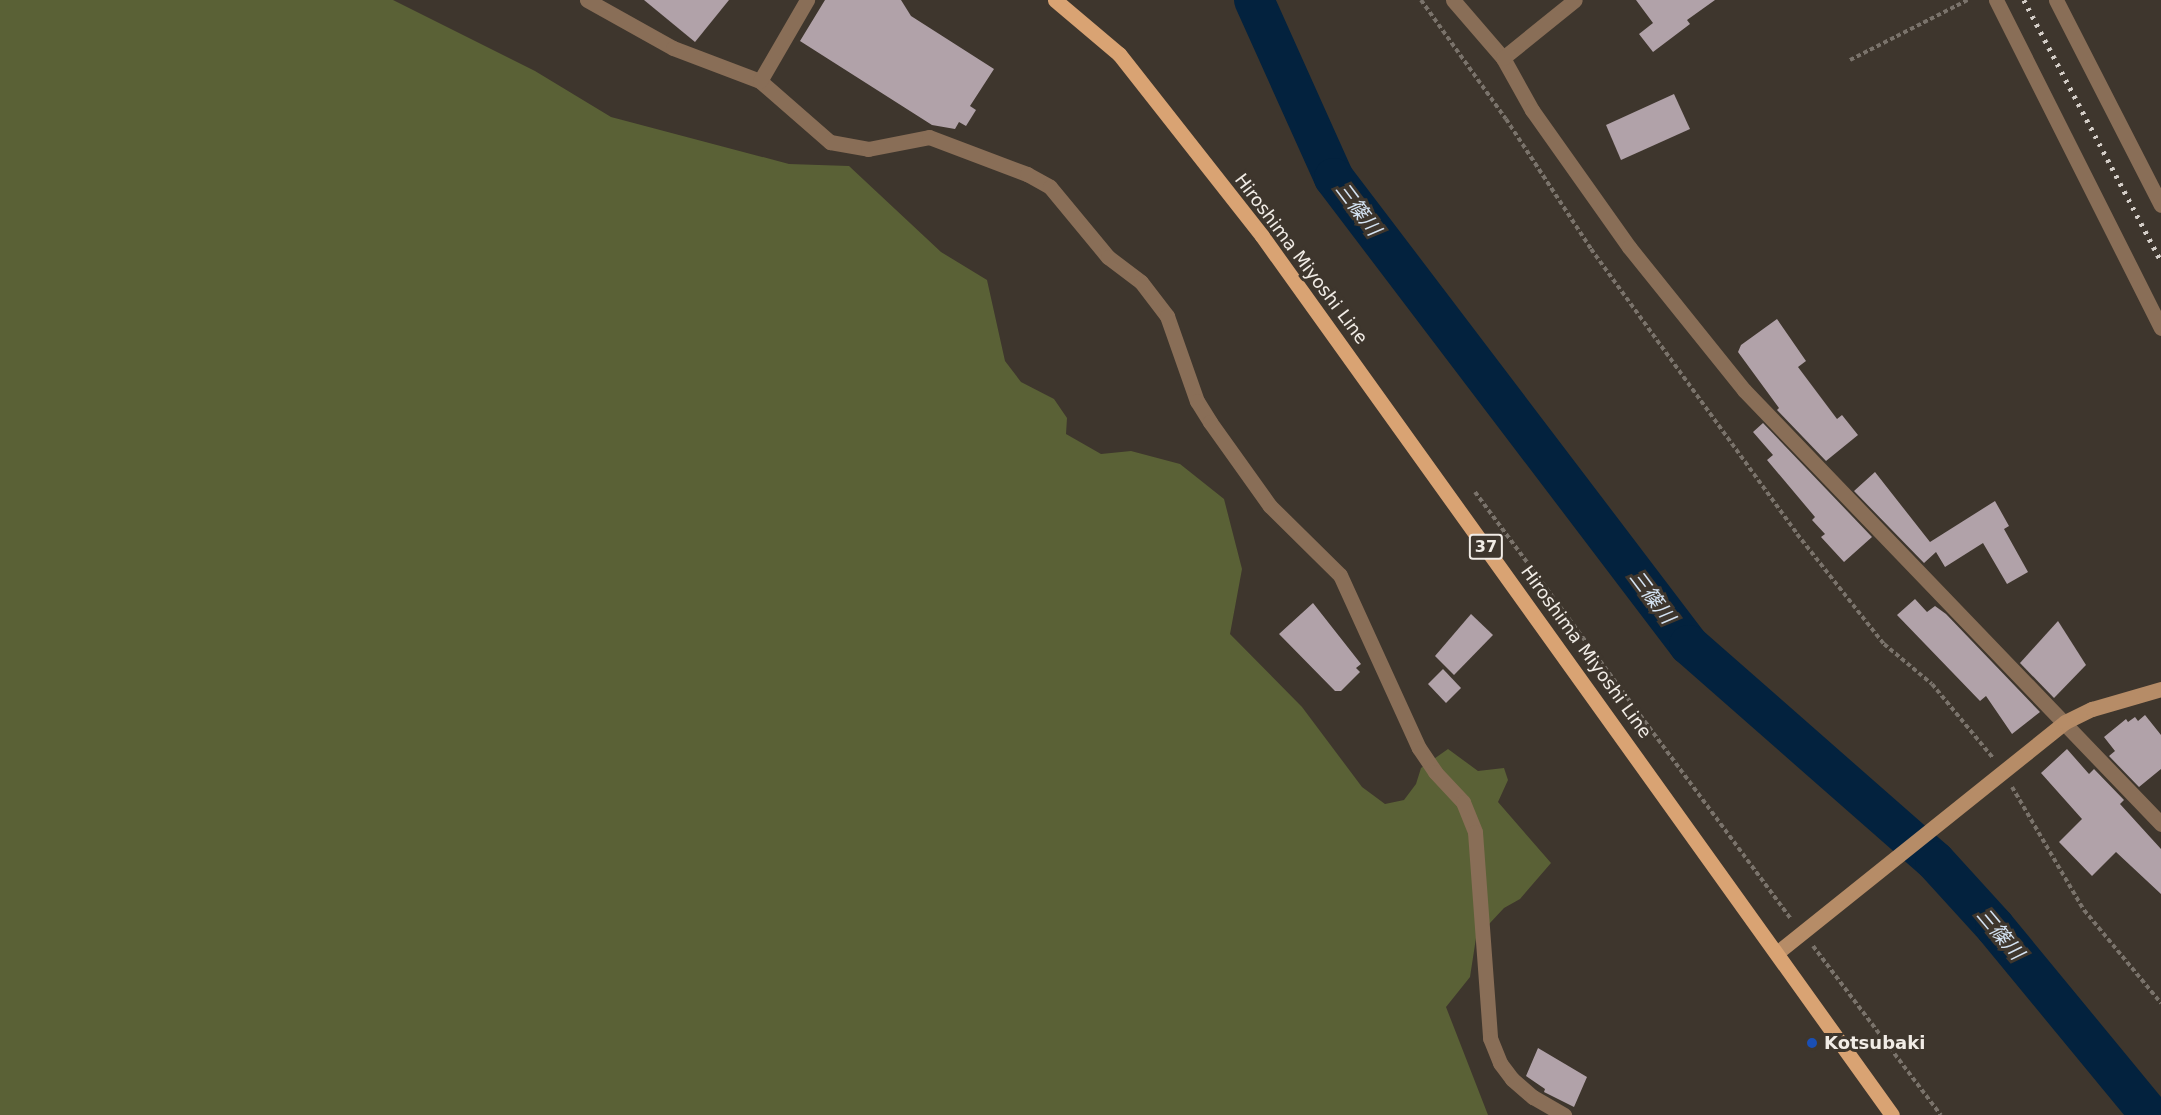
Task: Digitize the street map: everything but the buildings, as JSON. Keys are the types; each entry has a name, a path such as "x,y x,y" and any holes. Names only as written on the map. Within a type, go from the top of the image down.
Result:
{"main road":[{"name":"Hiroshima Miyoshi Line","path":"1055,0 1119,54 1262,236 1778,952 1892,1115"}],"street":[{"path":"586,0 673,48 760,81 830,142 868,149 929,137 1027,174 1050,187 1108,256 1142,282 1167,316 1197,401 1270,506 1340,575 1419,748 1435,772 1463,802 1474,832 1490,1038 1500,1063 1512,1079 1533,1097 1564,1115"},
{"path":"760,81 807,0"},
{"path":"1453,0 1503,58 1532,110 1629,248 1744,390 1984,644 2065,722 2161,824"},
{"path":"1503,58 1575,0"},
{"path":"1996,0 2161,328"},
{"path":"2056,0 2161,205"},
{"path":"1778,952 1981,792 2065,722 2092,709 2161,689"}],"path":[{"path":"1421,0 1506,119 1591,249 1797,534 1877,636 1932,684 2003,773 2084,910 2161,1003"},
{"path":"1850,60 1968,0"},
{"path":"1475,492 1807,931 1941,1115"}],"green space":[{"path":"0,0 393,0 535,71 611,117 789,164 849,166 941,252 987,280 1005,361 1021,382 1054,399 1067,418 1066,434 1101,454 1131,451 1180,464 1224,499 1242,569 1230,634 1302,707 1362,787 1385,804 1404,800 1416,784 1421,768 1448,749 1478,771 1504,768 1508,780 1498,802 1551,863 1520,899 1504,908 1476,938 1470,977 1446,1007 1488,1115 0,1115"}],"waterway":[{"name":"三篠川","path":"1254,0 1334,178 1689,645 1935,861 1995,927 2150,1115"}],"railway":[{"path":"2024,0 2161,261"}],"place":[{"name":"Kotsubaki","path":"1812,1043"}]}
